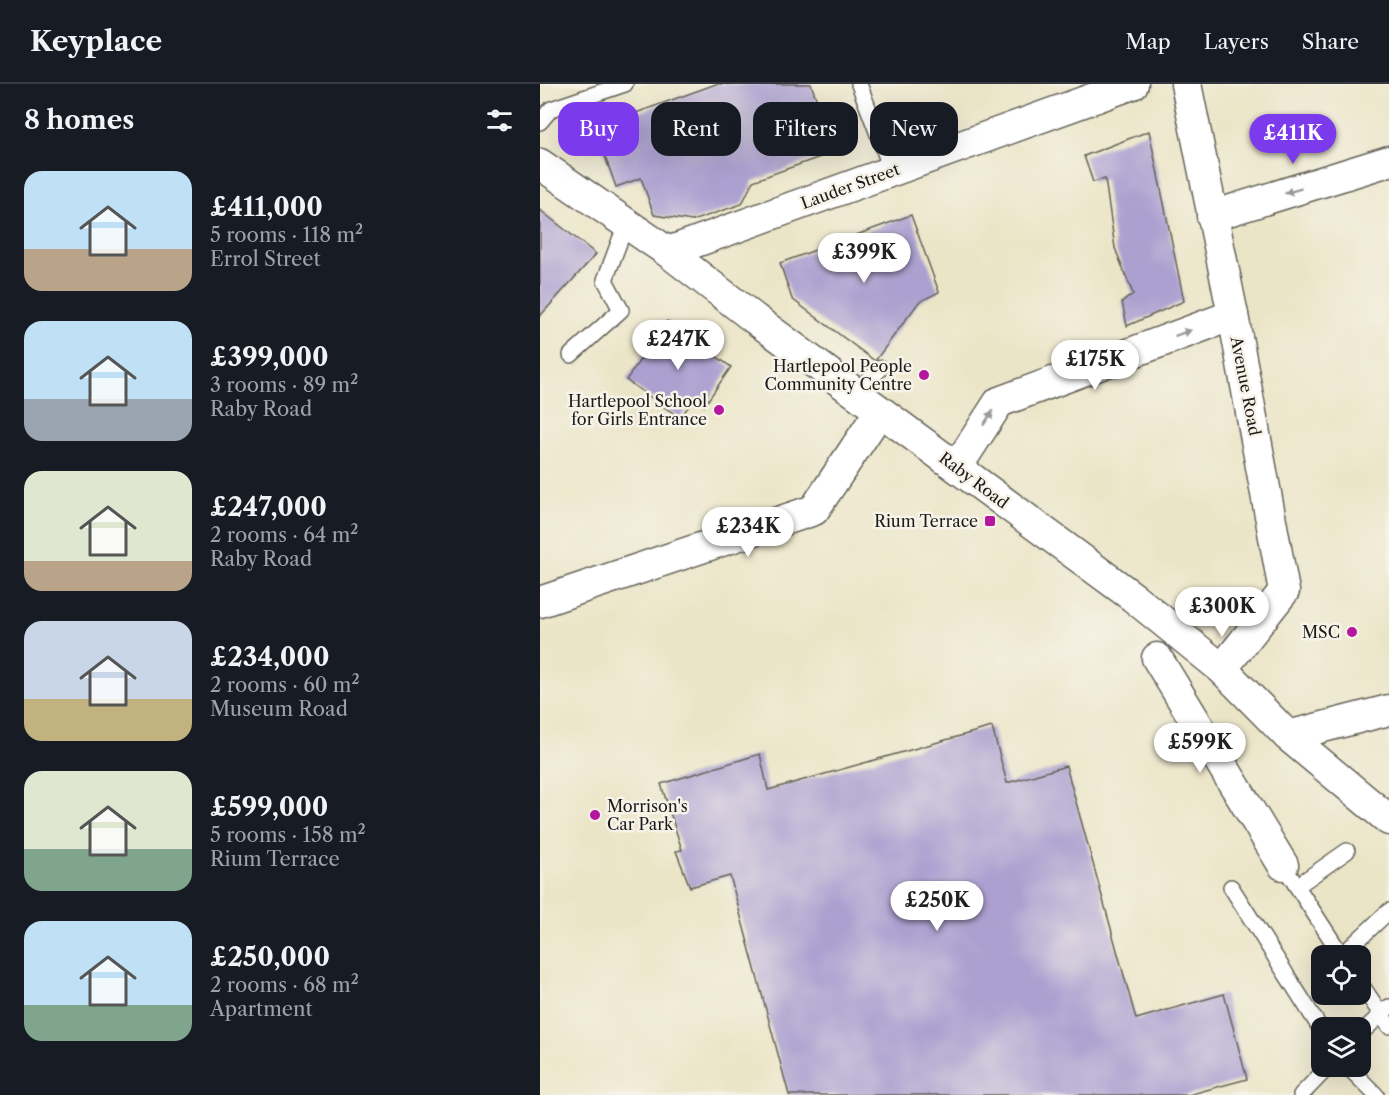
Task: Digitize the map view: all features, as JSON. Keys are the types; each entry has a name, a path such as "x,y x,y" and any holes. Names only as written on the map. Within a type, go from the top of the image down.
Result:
{"street":[{"name":"Lauder Street","path":"668,252 1133,84"},
{"name":"Avenue Road","path":"1186,84 1233,315 1284,591 1222,669"},
{"path":"1212,216 1389,161"},
{"name":"Raby Road","path":"540,164 668,252 855,393 1133,597 1222,669 1288,736 1389,820"},
{"path":"957,467 999,402 1233,315"},
{"path":"540,602 814,510 880,411"},
{"path":"1157,658 1290,875"},
{"path":"1288,736 1389,710"}],"lane":[{"path":"540,122 551,109 625,84"},
{"path":"859,84 892,171"},
{"path":"571,355 621,310 605,280 626,224"},
{"path":"855,393 881,368"},
{"path":"1336,945 1290,875 1347,851"},
{"path":"1231,887 1313,1017"},
{"path":"1353,945 1389,911"},
{"path":"1371,997 1386,1015 1371,1026"},
{"path":"1301,1095 1318,1077"},
{"path":"1358,1077 1376,1095"}],"building":[{"path":"716,84 811,84 817,102 753,102 753,156 823,156 753,181 742,204 692,221 654,215 641,178 616,187 605,156 639,156 639,112 651,108 651,156 741,156 741,102 666,102"},
{"path":"1149,131 1184,301 1127,326 1122,302 1133,294 1115,248 1105,179 1093,182 1084,156"},
{"path":"540,210 596,254 540,316"},
{"path":"911,215 939,292 919,302 875,361 792,299 780,263"},
{"path":"667,321 731,367 704,406 694,399 680,418 626,380"},
{"path":"992,727 1007,783 1066,766 1136,1019 1224,994 1247,1079 1188,1095 789,1095 730,876 690,887 676,851 682,850 661,784 760,754 768,790"}],"place":[{"name":"Hartlepool People Community Centre","path":"924,375"},
{"name":"Hartlepool School for Girls Entrance","path":"719,410"},
{"name":"Rium Terrace","path":"990,521"},
{"name":"MSC","path":"1352,632"},
{"name":"Morrison's Car Park","path":"595,815"}]}
